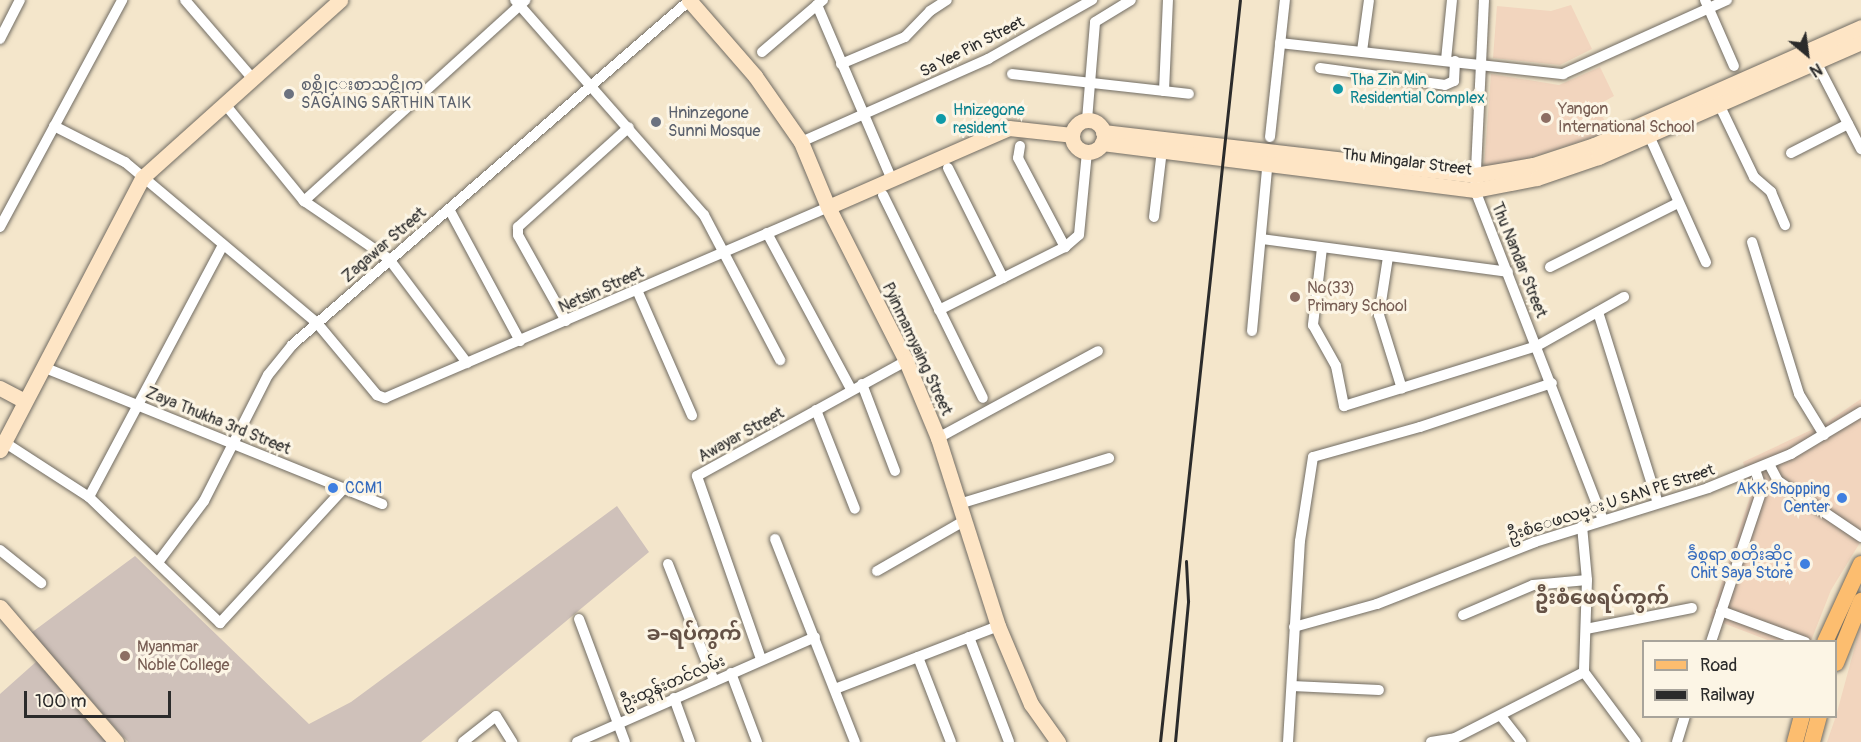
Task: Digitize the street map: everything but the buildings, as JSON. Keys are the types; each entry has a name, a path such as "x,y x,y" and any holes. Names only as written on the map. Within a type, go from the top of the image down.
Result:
{"main road":[{"path":"1826,640 1861,564"},
{"path":"1837,661 1861,601"},
{"path":"1795,742 1802,718"},
{"path":"1812,742 1819,718"}],"street":[{"path":"0,39 20,0"},
{"path":"0,227 122,0"},
{"path":"340,0 143,177 23,400 2,446 89,497 159,561 216,619 225,621 344,488"},
{"name":"Zagawar Street","path":"159,561 204,501 231,442 274,366 317,323 389,259 594,86 690,0"},
{"name":"Pyinmamyaing Street","path":"690,0 755,76 801,142 828,207 906,362 938,438 998,626 1031,704 1058,742"},
{"path":"841,64 905,37 930,10 947,0"},
{"name":"Sa Yee Pin Street","path":"801,142 988,59 1092,0"},
{"path":"1087,120 1095,22 1131,0"},
{"path":"1164,91 1168,0"},
{"path":"1252,331 1285,0"},
{"path":"1362,51 1369,0"},
{"path":"1320,68 1445,85 1454,81 1451,60 1452,0"},
{"name":"Thu Nandar Street","path":"1484,0 1479,63 1475,182 1603,520"},
{"path":"1280,43 1563,74 1708,4 1726,0"},
{"path":"188,1 252,78"},
{"path":"304,201 521,2 704,215 780,360"},
{"path":"762,52 820,3 841,64 892,180"},
{"path":"1708,4 1734,66"},
{"name":"Thu Mingalar Street","path":"1813,56 1861,27"},
{"name":"Thu Mingalar Street","path":"1103,138 1269,149 1475,182 1554,165 1596,151 1813,56 1861,42"},
{"path":"1813,56 1861,149"},
{"path":"1012,74 1189,94"},
{"path":"1716,99 1754,177 1771,192 1785,225"},
{"path":"224,104 304,201 389,259 467,363"},
{"path":"939,310 1065,247 1080,231 1087,152 1103,138 1097,123 1087,120 1075,126 1071,135 1074,145 1087,152"},
{"path":"1791,153 1848,124"},
{"path":"54,126 125,162 317,323"},
{"path":"566,321 518,235 518,227 629,127"},
{"path":"828,207 1009,129 1071,135"},
{"path":"1646,129 1706,262"},
{"name":"Thu Mingalar Street","path":"1103,138 1162,150 1269,149"},
{"path":"1020,146 1018,158 1065,247"},
{"path":"1154,217 1162,150"},
{"path":"948,168 1003,278"},
{"path":"883,195 983,398"},
{"path":"1550,267 1678,203"},
{"name":"Netsin Street","path":"317,323 377,395 385,398 828,207"},
{"path":"449,209 520,341"},
{"path":"767,233 851,389"},
{"path":"1262,239 1508,272"},
{"path":"1752,242 1799,394 1824,435"},
{"path":"89,497 223,245"},
{"path":"1322,248 1313,325 1336,366 1342,404 1348,406 1537,346 1624,297"},
{"path":"1388,257 1379,315 1402,389"},
{"path":"637,290 692,415"},
{"path":"1598,312 1658,503"},
{"path":"938,438 1098,351"},
{"name":"Awayar Street","path":"762,659 697,476 851,389 906,362"},
{"name":"Zaya Thukha 3rd Street","path":"43,366 382,504"},
{"path":"1288,742 1294,627 1306,487 1313,457 1420,427 1552,383"},
{"path":"862,384 895,471"},
{"path":"0,388 23,400"},
{"path":"816,410 855,509"},
{"name":"ဦးစံေဖလမ္း U SAN PE Street","path":"1294,627 1377,604 1582,526 1755,470 1824,435 1861,412"},
{"path":"959,504 1109,458"},
{"path":"1769,464 1773,475 1786,487 1861,537"},
{"path":"1712,640 1762,490 1755,470"},
{"path":"877,571 964,521"},
{"path":"1582,526 1587,579 1584,672 1636,742"},
{"path":"775,539 855,742"},
{"path":"0,550 40,583"},
{"path":"668,564 714,681"},
{"path":"1463,615 1533,585 1587,579"},
{"path":"0,607 116,742"},
{"path":"1586,629 1692,608"},
{"path":"1721,611 1800,640"},
{"path":"579,619 626,742"},
{"path":"835,689 998,626"},
{"name":"ဦးထွန်းတင်လမ်း","path":"577,742 815,637"},
{"path":"969,637 1010,742"},
{"path":"918,657 951,742"},
{"path":"1431,742 1453,740 1584,672"},
{"path":"731,673 757,742"},
{"path":"1292,686 1379,690"},
{"path":"674,698 690,742"},
{"path":"463,742 496,716 512,742"},
{"path":"1501,716 1521,742"},
{"path":"1677,742 1685,718"}],"shaded area":[{"name":"Yangon International School","path":"1571,5 1592,49 1560,65 1493,58 1497,6 1551,11"},
{"name":"Yangon International School","path":"1600,67 1614,96 1596,106 1611,131 1530,158 1484,167 1491,74 1559,85"},
{"path":"1861,399 1861,541 1831,590 1811,640 1767,640 1710,618 1752,491 1743,462 1824,424"},
{"path":"617,506 649,552 421,742 128,742 31,633 135,556 309,724 351,702"},
{"path":"1861,624 1861,742 1827,742 1837,718"},
{"path":"37,661 107,742 0,742 0,694"}],"railway":[{"path":"1160,742 1240,0"},
{"path":"1175,742 1188,601 1186,561"}],"place":[{"name":"Tha Zin Min Residential Complex","path":"1338,89"},
{"name":"စစ္ကိုင္းစာသင္တိုက္ SAGAING SARTHIN TAIK","path":"289,94"},
{"name":"Yangon International School","path":"1546,118"},
{"name":"Hnizegone resident","path":"941,119"},
{"name":"Hninzegone Sunni Mosque","path":"656,122"},
{"name":"No(33) Primary School","path":"1295,297"},
{"name":"CCM1","path":"333,488"},
{"name":"AKK Shopping Center","path":"1842,498"},
{"name":"ခဵစ္စရာ စတိုးဆိုင္ Chit Saya Store","path":"1805,564"},
{"name":"Myanmar Noble College","path":"125,656"}],"district":[{"name":"ဦးစံဖေရပ်ကွက်","path":"1602,597"},
{"name":"ခ-ရပ်ကွက်","path":"694,633"}]}
